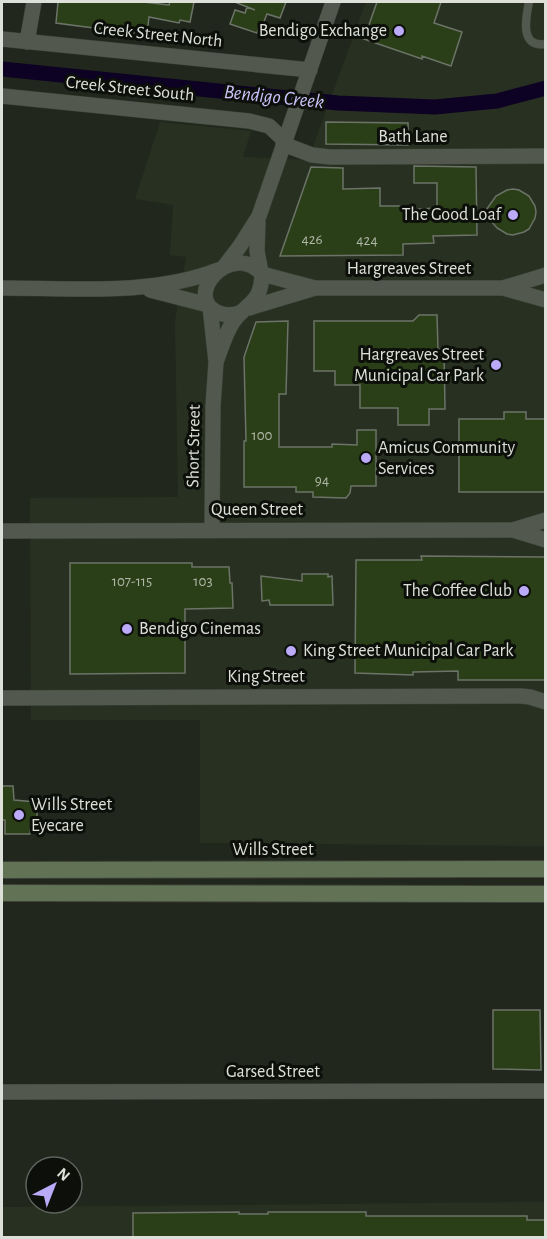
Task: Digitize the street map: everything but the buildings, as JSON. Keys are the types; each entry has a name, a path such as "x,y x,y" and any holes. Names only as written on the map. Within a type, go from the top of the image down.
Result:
{"main road":[{"name":"Wills Street","path":"2,870 546,869"},
{"path":"2,893 546,894"}],"street":[{"path":"27,42 34,2"},
{"path":"209,306 205,294 207,285 236,253 259,216 333,2"},
{"name":"Creek Street North","path":"2,39 308,76"},
{"name":"Creek Street South","path":"2,96 249,121 268,126 284,142"},
{"name":"Bath Lane","path":"284,142 312,155 330,157 546,156"},
{"path":"141,287 209,306 224,315 234,315 244,310 257,297 261,273 256,251 259,216"},
{"path":"2,288 141,287 196,278 234,263 243,263 261,273"},
{"name":"Hargreaves Street","path":"261,273 315,288 503,288 546,300"},
{"name":"Hargreaves Street","path":"503,288 546,275"},
{"name":"Hargreaves Street","path":"244,310 315,288"},
{"name":"Short Street","path":"209,306 216,362 213,406 212,530"},
{"name":"Short Street","path":"216,362 231,326 244,310"},
{"name":"Queen Street","path":"2,531 513,530 546,520"},
{"name":"Queen Street","path":"513,530 546,540"},
{"name":"King Street","path":"531,697 546,691"},
{"name":"King Street","path":"2,698 531,697 546,702"},
{"name":"Garsed Street","path":"2,1092 546,1091"}],"lane":[{"path":"529,2 525,25 527,35 536,43 546,44"}],"shaded area":[{"path":"366,2 545,2 545,846 200,843 200,720 31,720 30,498 178,497 175,321 186,257 170,255 173,205 135,199 160,122 251,131 243,157 308,160"},
{"path":"545,1202 545,1237 2,1237 2,1207 24,1207 24,1215 84,1215 84,1206"}],"waterway":[{"name":"Bendigo Creek","path":"2,69 338,103 435,107 497,101 546,88"}],"place":[{"name":"Bendigo Exchange","path":"399,31"},
{"name":"The Good Loaf","path":"513,215"},
{"name":"Hargreaves Street Municipal Car Park","path":"496,365"},
{"name":"Amicus Community Services","path":"366,458"},
{"name":"The Coffee Club","path":"524,591"},
{"name":"Bendigo Cinemas","path":"127,629"},
{"name":"King Street Municipal Car Park","path":"291,651"},
{"name":"Wills Street Eyecare","path":"19,815"}]}
